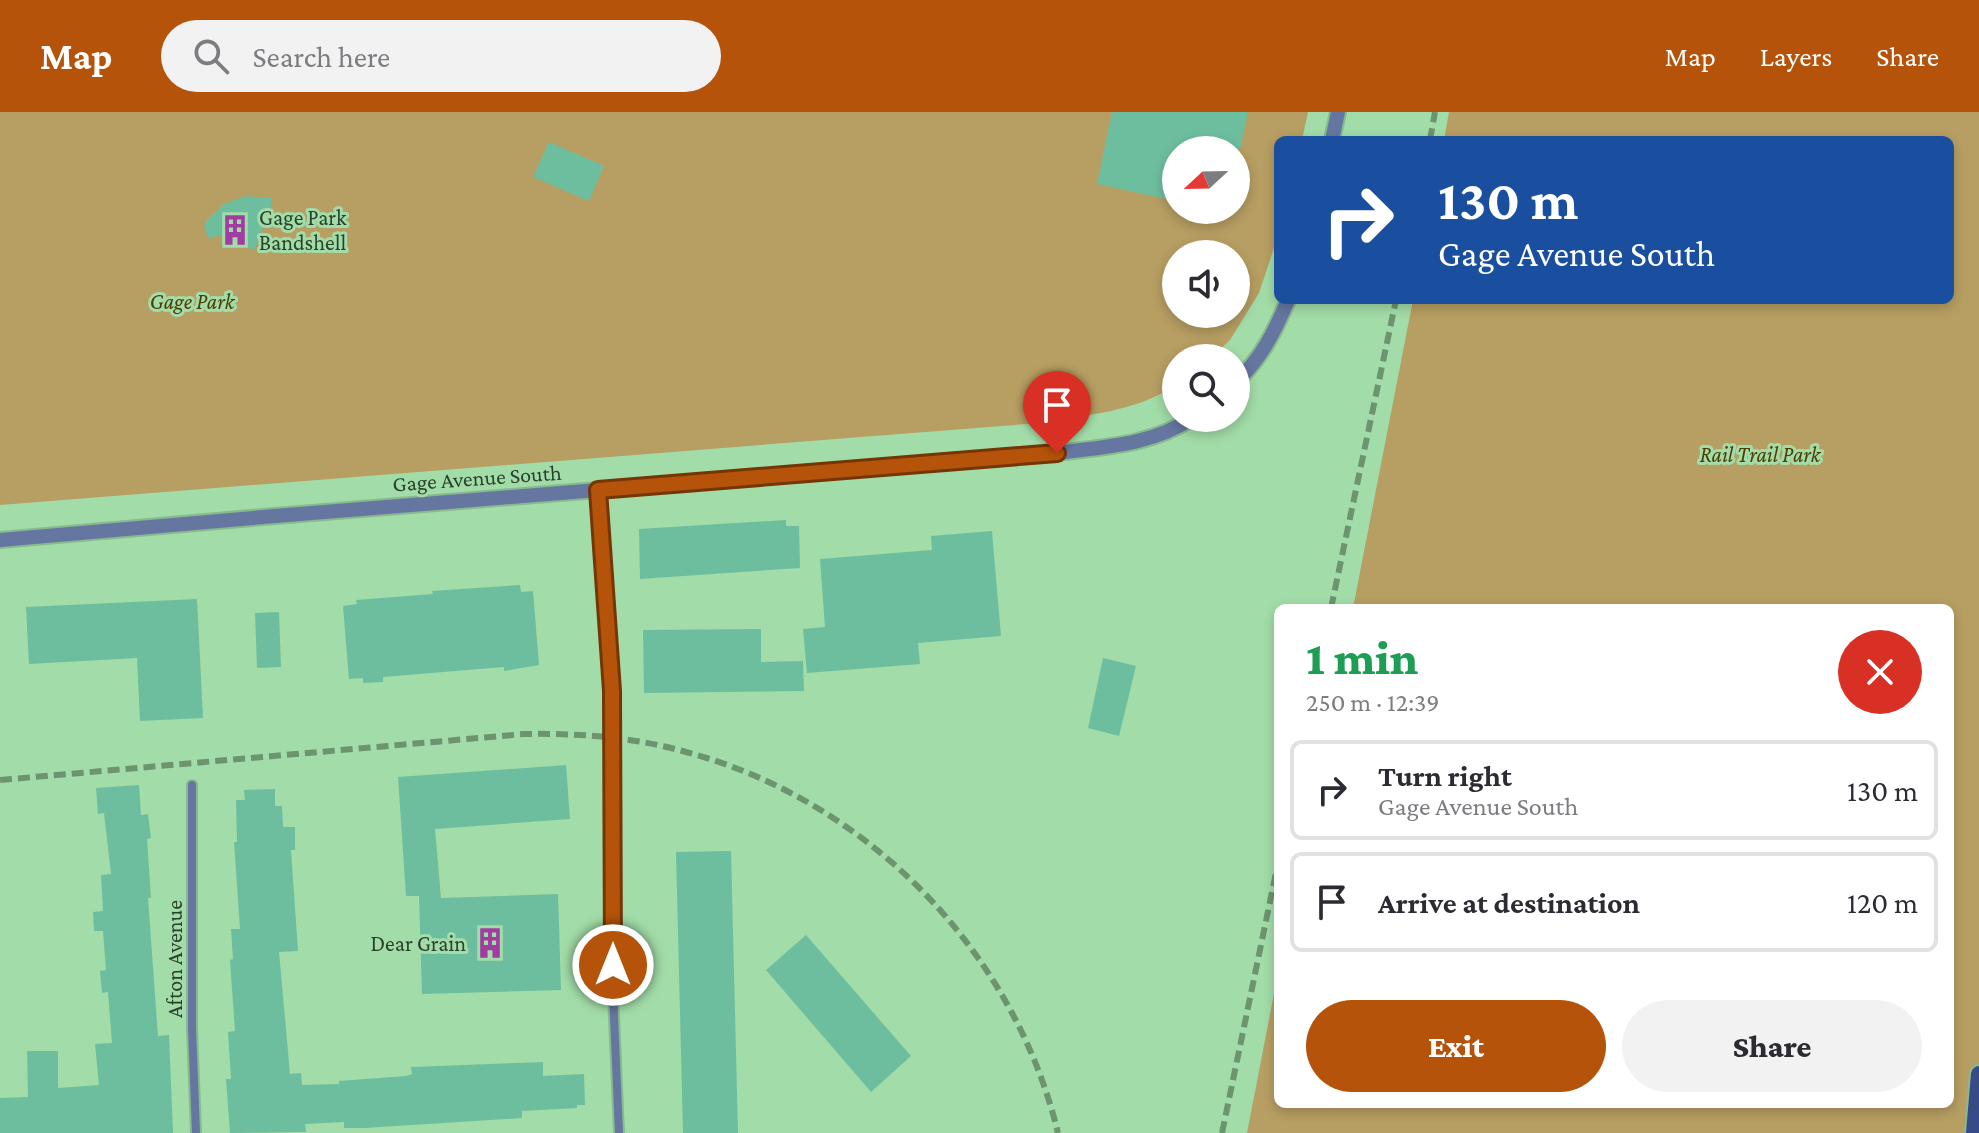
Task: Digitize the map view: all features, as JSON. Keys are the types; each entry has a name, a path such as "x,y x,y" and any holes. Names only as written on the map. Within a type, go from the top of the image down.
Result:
{"main road":[{"path":"1974,1133 1979,1074"}],"street":[{"path":"1333,136 1338,112"},
{"path":"1250,369 1272,338 1286,304"},
{"name":"Gage Avenue South","path":"0,540 1057,453 1134,443 1163,432"},
{"path":"598,490 612,691 613,993 619,1133"},
{"name":"Afton Avenue","path":"192,785 192,1028 196,1133"}],"green space":[{"name":"Gage Park","path":"0,112 1308,112 1303,136 1274,136 1274,248 1259,293 1250,308 1250,240 1162,240 1162,328 1237,328 1230,340 1226,344 1162,344 1162,393 1127,407 1039,423 0,505"},
{"name":"Rail Trail Park","path":"1449,112 1979,112 1979,1133 1247,1133 1274,994 1274,1108 1954,1108 1954,604 1354,604 1412,304 1954,304 1954,136 1445,136"}],"building":[{"path":"1112,112 1248,112 1243,136 1162,136 1162,198 1097,184"},
{"path":"549,142 604,166 589,201 533,177"},
{"name":"Gage Park Bandshell","path":"246,196 271,198 271,210 254,250 218,235 209,239 204,227 207,220 224,204"},
{"path":"786,520 786,526 799,526 800,568 640,579 639,529"},
{"path":"992,531 1001,636 918,643 920,664 807,673 803,629 825,627 820,559 932,550 931,536"},
{"path":"520,585 521,592 533,591 539,665 504,671 504,667 383,677 383,682 363,683 363,678 349,679 343,606 357,604 356,600"},
{"path":"197,599 203,718 140,721 137,658 29,664 26,607"},
{"path":"279,612 281,667 257,668 255,613"},
{"path":"761,629 761,662 803,661 804,691 644,693 643,630"},
{"path":"1103,658 1136,666 1119,736 1088,728"},
{"path":"566,765 570,819 435,829 441,898 558,894 561,990 422,994 419,896 406,896 398,777"},
{"path":"139,785 141,815 148,814 151,838 147,839 151,898 148,898 158,1036 169,1035 173,1133 0,1133 0,1098 28,1097 27,1051 58,1051 58,1088 99,1085 95,1044 112,1043 108,992 102,993 100,971 106,970 103,931 94,931 93,912 103,911 101,875 111,874 104,813 98,814 96,788"},
{"path":"275,789 275,806 282,806 283,827 295,827 295,850 291,850 298,951 279,952 290,1074 301,1073 302,1085 339,1084 339,1081 406,1076 412,1074 411,1067 543,1062 543,1076 584,1074 585,1105 522,1111 522,1118 365,1128 344,1128 344,1122 305,1124 306,1132 230,1133 226,1079 231,1079 228,1032 235,1031 231,929 240,929 234,842 237,842 236,800 245,800 244,790"},
{"path":"731,851 738,1133 683,1133 676,852"},
{"path":"806,935 911,1056 871,1092 766,970"}],"railway":[{"path":"1431,136 1435,112"},
{"path":"1332,604 1395,304"},
{"path":"0,780 524,734 606,737 686,752 752,775 814,806 872,846 923,892 969,945 1007,1003 1037,1066 1058,1133"},
{"path":"1222,1133 1274,882"}],"place":[{"name":"Gage Park Bandshell","path":"235,230"},
{"name":"Dear Grain","path":"490,943"}],"route":[{"path":"613,965 612,691 598,490 1057,453"}]}
